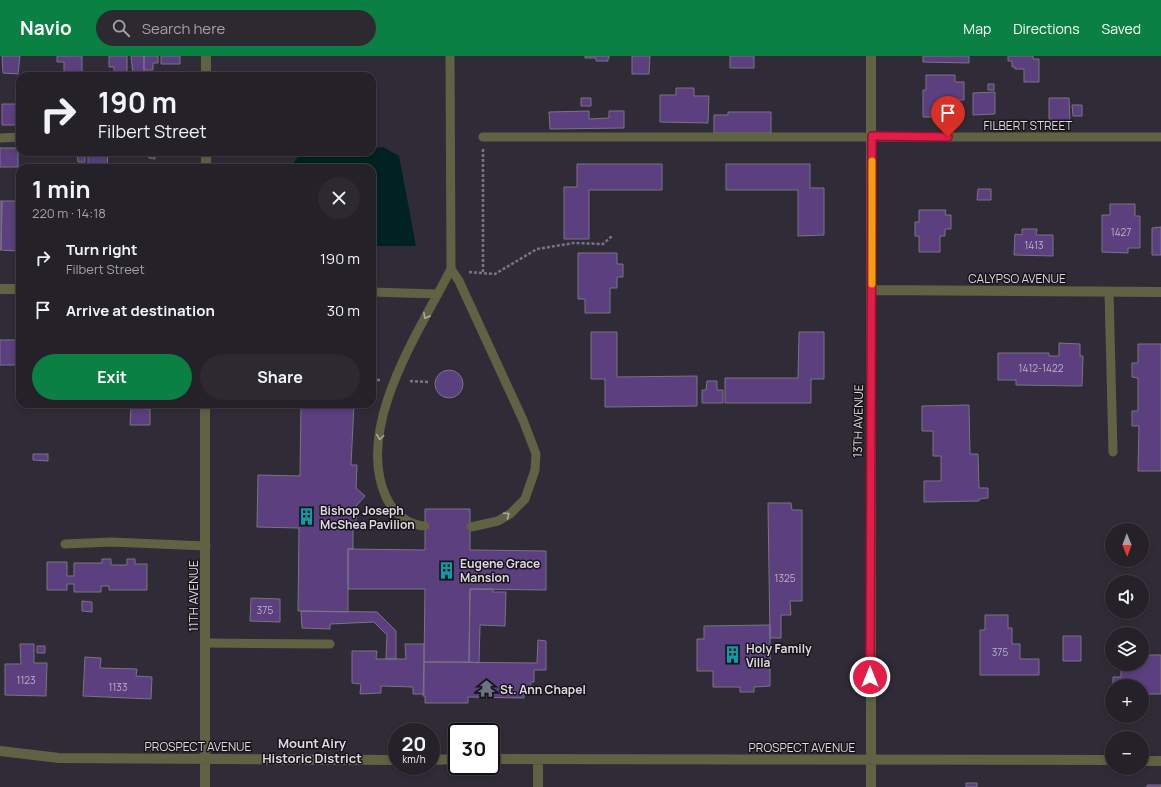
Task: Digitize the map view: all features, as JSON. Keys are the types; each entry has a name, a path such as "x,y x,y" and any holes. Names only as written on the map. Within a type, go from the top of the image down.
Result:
{"street":[{"path":"206,56 206,72"},
{"name":"13TH AVENUE","path":"871,56 871,787"},
{"path":"0,289 16,289"},
{"name":"CALYPSO AVENUE","path":"872,290 1161,292"},
{"name":"11TH AVENUE","path":"205,408 205,787"},
{"name":"PROSPECT AVENUE","path":"0,751 59,758 388,760"},
{"name":"PROSPECT AVENUE","path":"500,759 1105,760"},
{"path":"538,760 538,787"},
{"path":"1149,761 1161,761"}],"lane":[{"path":"424,526 416,526 397,514 389,503 379,477 377,460 379,438 385,407 406,351 451,269 450,56"},
{"name":"FILBERT STREET","path":"483,137 1161,137"},
{"path":"0,138 16,138"},
{"path":"451,269 459,281 523,420 536,454 535,470 526,499 510,514 498,521 471,527"},
{"path":"376,292 438,294"},
{"path":"1109,292 1112,452"},
{"path":"65,544 111,542 206,546"},
{"path":"206,643 330,644"}],"path":[{"path":"483,137 483,273"},
{"path":"451,269 494,274 537,249 574,243 603,244 612,236"}],"shaded area":[{"path":"383,147 399,156 416,246 376,246 376,164 293,164 299,156 376,156 376,148"}],"building":[{"path":"2,56 20,56 18,72 16,72 16,74 3,73"},
{"path":"57,56 82,56 82,72 64,72 64,62 57,62"},
{"path":"109,56 127,56 127,72 114,72 114,67 109,67"},
{"path":"131,56 144,56 144,72 133,72"},
{"path":"144,56 158,56 158,63 153,63 153,70 144,70"},
{"path":"161,56 180,56 180,64 161,64"},
{"path":"585,56 609,56 609,58 608,61 596,61 596,58 585,58"},
{"path":"632,56 650,56 649,74 632,74"},
{"path":"730,56 754,56 754,68 730,68"},
{"path":"923,56 969,56 969,63 923,62"},
{"path":"1008,56 1033,56 1033,59 1039,59 1039,82 1024,82 1024,69 1015,69 1015,67 1012,67 1012,61 1008,61"},
{"path":"926,75 955,75 955,82 964,82 964,100 955,100 955,117 923,117 923,90 926,90"},
{"path":"988,84 994,84 994,90 988,90"},
{"path":"676,88 694,88 694,96 709,96 708,123 660,122 660,95 676,95"},
{"path":"995,92 995,114 973,115 973,93"},
{"path":"581,98 591,98 591,106 581,106"},
{"path":"1049,98 1069,98 1070,121 1049,121"},
{"path":"2,104 16,104 16,125 2,125"},
{"path":"1072,105 1082,105 1082,116 1073,116"},
{"path":"589,111 589,119 609,118 609,111 624,111 624,128 550,129 549,112"},
{"path":"728,112 771,112 771,133 714,133 714,115 728,115"},
{"path":"0,148 16,148 18,164 16,164 16,167 0,167"},
{"path":"77,156 85,156 85,162 78,162"},
{"path":"88,156 108,156 107,164 88,164"},
{"path":"149,156 155,156 155,159 149,158"},
{"path":"577,164 662,164 662,190 589,190 589,239 564,239 564,187 577,187"},
{"path":"726,164 810,164 810,188 824,188 824,235 798,236 798,190 726,190"},
{"path":"978,189 991,189 991,200 977,200"},
{"path":"0,201 2,201 1,250 0,250"},
{"path":"2,201 16,201 16,251 1,250"},
{"path":"1110,204 1135,204 1135,216 1140,216 1140,248 1128,248 1128,253 1102,252 1102,215 1110,215"},
{"path":"919,210 946,210 945,215 951,215 951,229 945,229 945,236 940,236 940,252 919,252 919,236 915,236 915,222 919,222"},
{"path":"1161,227 1161,255 1152,255 1152,228"},
{"path":"1022,229 1037,229 1036,235 1053,235 1053,256 1014,255 1015,234 1022,235"},
{"path":"578,253 617,253 617,264 623,264 623,277 617,277 617,288 610,288 610,313 585,313 585,299 578,299"},
{"path":"591,332 617,332 617,377 697,376 697,406 605,407 605,379 591,379"},
{"path":"799,332 824,332 824,379 811,379 811,403 725,403 725,378 798,378"},
{"path":"0,340 16,340 16,365 0,365"},
{"path":"1059,343 1080,344 1080,356 1083,356 1082,386 1016,385 1016,380 998,380 998,353 1049,353 1049,356 1059,356"},
{"path":"1138,344 1161,344 1161,471 1138,471 1139,426 1132,426 1132,411 1138,411 1138,378 1132,377 1132,363 1138,363"},
{"path":"449,370 455,371 459,374 462,378 462,390 459,394 455,397 449,398 443,397 439,394 436,390 435,384 436,378 439,374 443,371"},
{"path":"707,381 717,381 717,390 723,390 723,403 702,403 702,390 706,390"},
{"path":"969,405 970,454 978,454 979,488 988,488 988,498 979,499 979,501 924,502 924,481 941,481 941,456 933,456 933,431 922,431 922,406"},
{"path":"131,408 150,409 150,425 130,425"},
{"name":"Bishop Joseph McShea Pavilion","path":"301,408 354,408 351,465 357,465 356,488 365,496 356,506 356,529 353,529 353,549 348,549 348,612 298,611 299,528 257,527 258,475 300,476"},
{"path":"33,454 48,454 48,461 33,460"},
{"name":"Holy Family Villa","path":"768,503 791,503 792,510 802,510 802,601 790,601 791,615 781,615 781,638 770,638"},
{"name":"Eugene Grace Mansion","path":"425,509 470,509 470,550 546,551 546,590 470,589 469,662 424,662 425,589 348,589 348,549 425,550"},
{"path":"102,559 111,559 111,565 127,565 127,559 135,559 135,564 147,564 147,590 109,590 109,586 101,586 101,592 74,592 74,584 67,584 67,590 47,590 47,562 67,562 67,576 74,576 74,563 102,563"},
{"path":"470,589 493,589 493,592 506,592 505,626 480,625 479,663 469,662"},
{"path":"251,598 280,599 280,622 250,621"},
{"path":"82,601 92,602 92,612 82,611"},
{"path":"301,611 377,612 396,631 396,659 386,659 387,635 374,622 330,624 330,629 302,628"},
{"path":"985,615 1008,615 1008,628 1012,628 1012,644 1020,644 1020,659 1039,659 1039,675 980,675 980,630 985,630"},
{"name":"Holy Family Villa","path":"770,625 770,686 754,687 754,692 740,692 740,687 713,687 713,671 697,671 697,639 704,639 704,626"},
{"path":"1063,636 1081,636 1081,661 1063,661"},
{"path":"538,640 546,641 546,670 534,670 534,682 531,682 530,691 524,691 524,698 468,697 468,703 425,703 425,696 423,696 424,662 537,663"},
{"path":"20,644 34,644 34,663 47,663 46,696 5,695 5,664 21,664"},
{"path":"405,644 424,644 424,694 413,694 413,687 381,686 381,693 360,694 361,684 352,683 352,651 377,651 376,659 406,659"},
{"path":"37,646 45,646 45,653 37,653"},
{"path":"1149,655 1161,655 1161,694 1149,694 1149,679 1113,679 1113,677 1121,677 1121,671 1149,671"},
{"path":"85,657 101,658 100,668 137,669 136,676 152,677 151,699 83,696"},
{"path":"966,783 977,783 977,787 966,787"},
{"path":"1147,785 1161,785 1161,787 1147,787"}],"slow traffic":[{"path":"872,161 872,284"}],"place":[{"name":"Bishop Joseph McShea Pavilion","path":"307,517"},
{"name":"Eugene Grace Mansion","path":"447,570"},
{"name":"Holy Family Villa","path":"733,655"},
{"name":"St. Ann Chapel","path":"487,689"}],"district":[{"name":"Mount Airy Historic District","path":"312,750"}],"route":[{"path":"870,677 872,136 948,137"}]}
